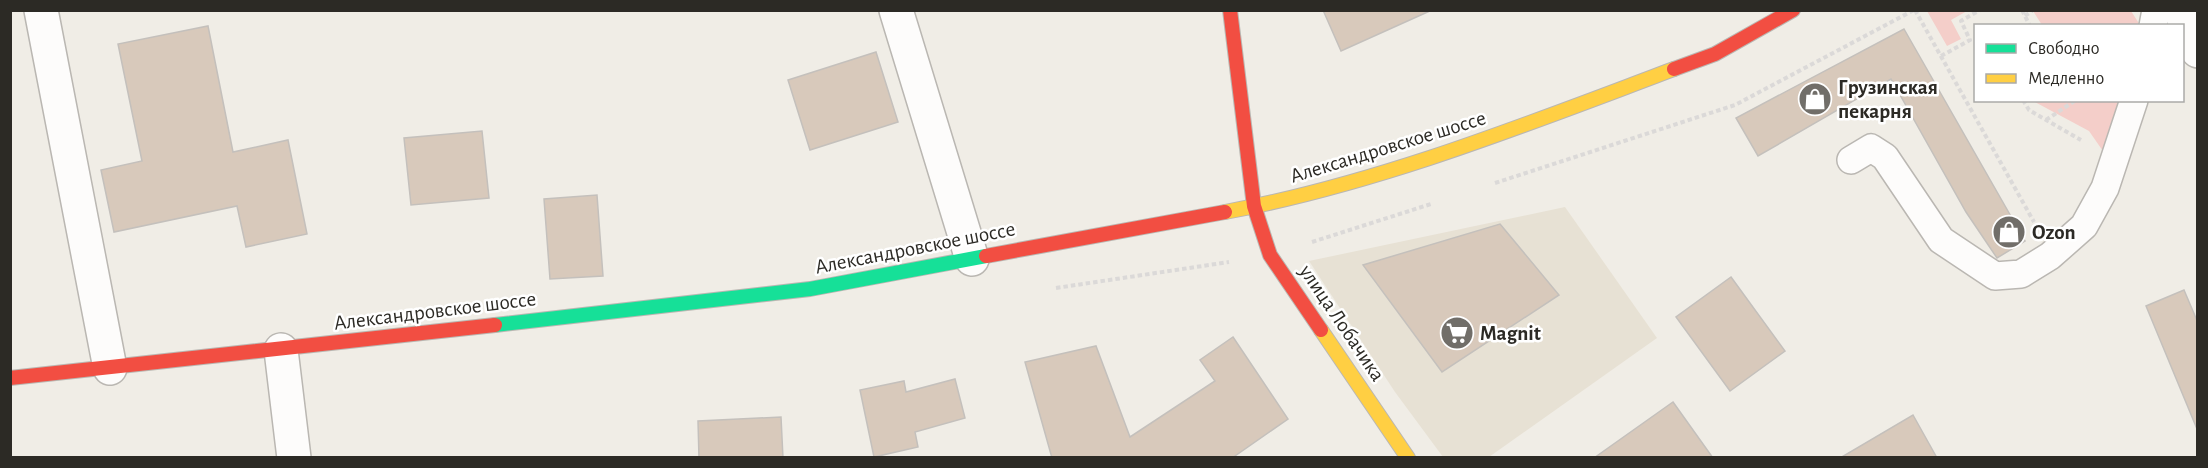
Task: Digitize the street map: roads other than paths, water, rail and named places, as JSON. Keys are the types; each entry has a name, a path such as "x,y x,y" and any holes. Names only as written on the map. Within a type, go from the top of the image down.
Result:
{"street":[{"path":"41,10 110,368"},
{"path":"896,10 972,259"},
{"name":"улица Лобачика","path":"1230,10 1254,206 1270,255 1408,458"},
{"name":"Александровское шоссе","path":"10,378 281,350 810,289 1285,201 1462,148 1715,54 1793,10"},
{"path":"2180,10 2198,51"},
{"path":"281,350 294,458"}],"lane":[{"path":"1851,160 1871,148 1885,157 1941,240 1995,276 2021,274 2050,256 2084,226 2105,188 2133,102"}],"place":[{"name":"Грузинская пекарня","path":"1815,99"},
{"name":"Ozon","path":"2009,232"},
{"name":"Magnit","path":"1457,333"}]}
